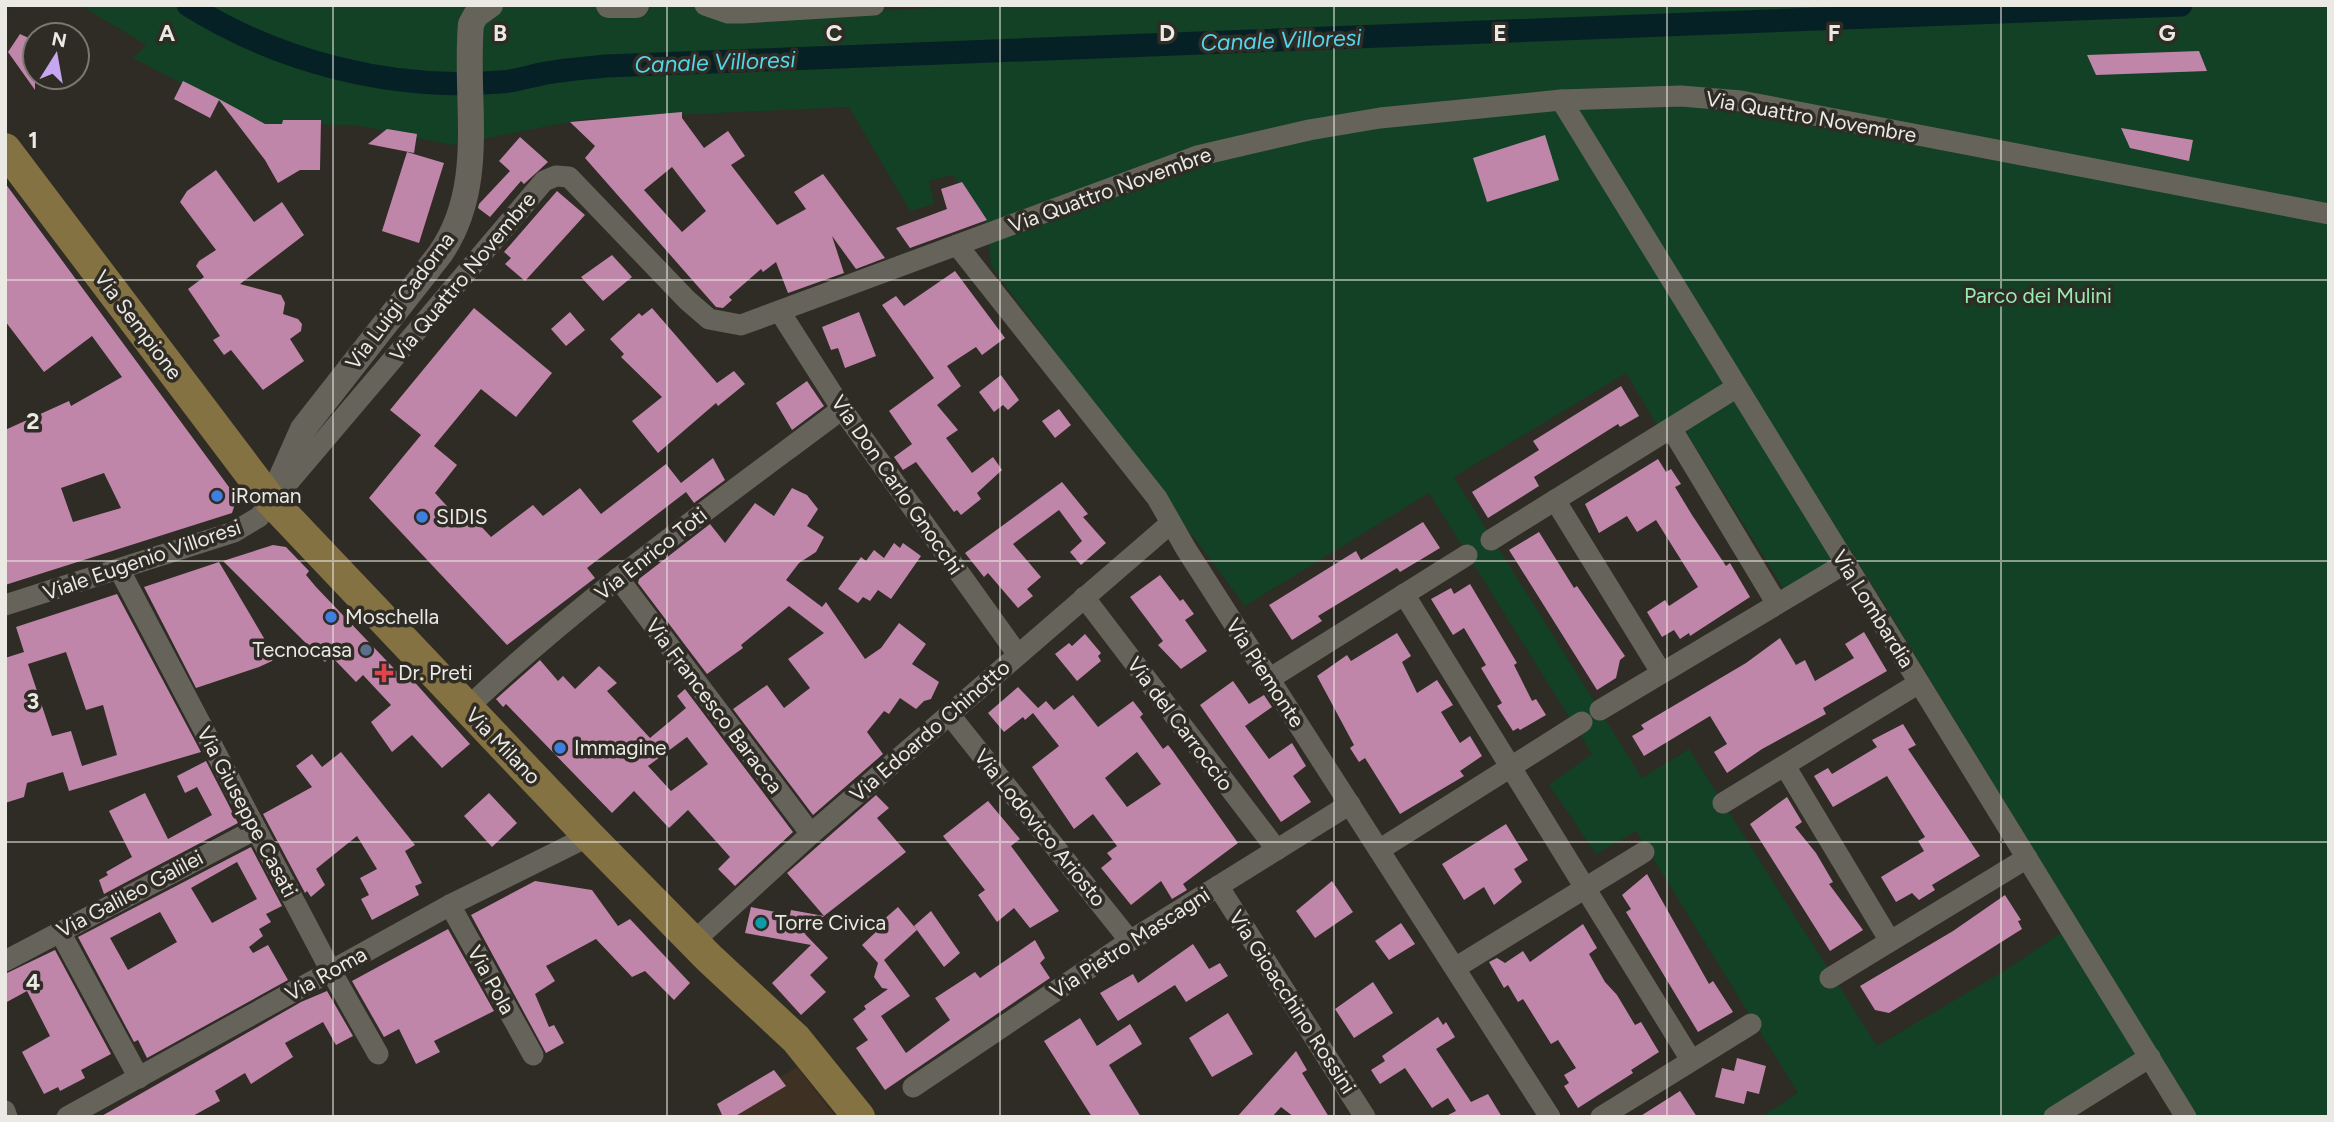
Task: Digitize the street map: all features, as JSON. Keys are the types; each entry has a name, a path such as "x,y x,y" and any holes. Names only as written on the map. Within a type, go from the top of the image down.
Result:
{"main road":[{"name":"Via Sempione","path":"5,149 271,501"},
{"name":"Via Milano","path":"271,501 589,836 701,950 806,1049 859,1117"},
{"name":"Via Milano","path":"701,950 835,1117"}],"street":[{"name":"Via Luigi Cadorna","path":"271,501 303,429 447,244 466,191 473,123 470,34 476,15 489,5"},
{"path":"609,5 636,5"},
{"path":"705,5 728,13 874,5"},
{"name":"Via Quattro Novembre","path":"271,501 544,181 556,176 569,177 687,300 709,319 741,325 1196,156 1309,130 1380,118 1560,100 1681,96 1741,101 2329,214"},
{"name":"Via Lombardia","path":"1560,100 2186,1117"},
{"name":"Via Piemonte","path":"957,245 1157,498 1269,679 1550,1117"},
{"name":"Via Don Carlo Gnocchi","path":"780,312 842,409 1018,655"},
{"path":"1490,540 1737,387"},
{"name":"Via Enrico Toti","path":"467,709 503,673 618,578 842,409"},
{"path":"1671,428 1777,604"},
{"path":"1555,500 1661,672"},
{"name":"Viale Eugenio Villoresi","path":"5,605 234,532 258,517 271,501"},
{"name":"Via Edoardo Chinotto","path":"701,950 811,834 1171,523"},
{"path":"1269,679 1467,555"},
{"path":"1600,710 1846,564"},
{"name":"Via Giuseppe Casati","path":"119,569 331,971 378,1054"},
{"name":"Via Francesco Baracca","path":"618,578 811,834"},
{"path":"1404,594 1587,887 1691,1060"},
{"name":"Via del Carroccio","path":"1084,597 1277,850"},
{"path":"1723,803 1919,683"},
{"name":"Via Lodovico Ariosto","path":"949,714 1130,941"},
{"path":"1379,850 1582,722"},
{"path":"1785,766 1890,941"},
{"name":"Via Pietro Mascagni","path":"913,1087 1130,941 1350,804"},
{"name":"Via Galileo Galilei","path":"5,961 256,828"},
{"name":"Via Roma","path":"67,1117 450,905 589,836"},
{"path":"1455,968 1644,852"},
{"path":"1830,978 2027,858"},
{"name":"Via Gioacchino Rossini","path":"1218,886 1365,1117"},
{"name":"Via Pola","path":"450,905 533,1055"},
{"path":"60,932 139,1078"},
{"path":"1601,1117 1751,1024"},
{"path":"2054,1117 2150,1057"},
{"path":"5,1111 8,1117"}],"shaded area":[{"path":"797,1067 836,1117 713,1117"}],"green space":[{"name":"Parco dei Mulini","path":"80,5 808,5 809,14 999,5 2329,5 2329,1117 2197,1117 1851,550 1784,589 1676,416 1657,425 1626,373 1454,477 1642,778 1689,749 1877,1046 2004,971 2061,933 2142,1057 2046,1117 1761,1117 1798,1093 1636,831 1596,854 1549,785 1592,754 1429,493 1245,606 991,266 986,223 953,175 929,181 934,204 910,211 849,107 585,119 451,145 356,125 260,124 133,58 146,45"}],"building":[{"path":"21,34 21,70 8,52"},
{"path":"2199,51 2207,71 2096,75 2087,55"},
{"path":"183,81 265,124 282,124 283,120 321,120 320,170 300,170 278,183 265,160 219,100 210,118 174,99"},
{"path":"682,112 682,118 704,148 728,131 745,156 731,165 777,225 806,209 794,192 823,174 885,258 856,269 832,236 844,273 788,293 776,262 763,272 761,269 729,297 732,300 723,308 716,307 585,158 595,146 570,122","holes":["672,167 706,211 682,232 644,190"]},
{"path":"2121,128 2193,140 2189,161 2130,148"},
{"path":"387,129 417,134 414,153 368,144"},
{"path":"1545,135 1559,180 1487,202 1473,158"},
{"path":"520,137 548,162 524,184 521,181 490,217 478,208 479,204 510,171 499,161"},
{"path":"407,152 444,163 419,243 382,231"},
{"path":"216,170 254,222 282,202 304,235 240,284 281,295 285,303 283,314 298,319 302,324 301,331 290,339 304,361 263,390 231,350 224,355 213,340 220,336 188,289 204,277 196,266 199,261 216,250 180,202 187,191"},
{"path":"962,182 987,220 910,248 896,228 947,209 941,189"},
{"path":"5,183 237,498 232,513 5,585 5,430 69,401 71,406 122,377 92,336 44,372 5,321","holes":["104,473 121,508 73,522 61,488"]},
{"path":"557,191 585,215 525,281 505,264 511,258 504,252"},
{"path":"612,255 632,277 603,301 581,277"},
{"path":"955,271 1005,338 982,355 976,347 947,366 961,386 937,405 958,430 946,438 972,473 993,457 1002,470 977,493 981,499 961,515 957,510 954,512 916,462 903,470 894,457 912,444 889,411 934,378 882,305 896,296 904,306"},
{"path":"474,308 552,373 516,417 481,389 434,446 457,465 435,493 455,515 464,508 491,537 533,505 543,516 580,488 601,514 666,464 681,483 713,458 725,480 694,503 686,492 587,568 595,578 507,645 369,498 421,435 390,410"},
{"path":"652,308 717,383 734,371 745,384 718,406 716,403 658,453 632,421 662,397 621,357 624,354 610,339 639,313 642,316"},
{"path":"570,312 585,330 566,346 551,329"},
{"path":"859,312 876,356 845,368 838,348 831,350 822,327"},
{"path":"1001,375 1019,400 1008,410 1003,405 994,412 979,392"},
{"path":"807,381 824,406 792,430 776,403"},
{"path":"1621,386 1639,416 1620,427 1618,424 1534,477 1539,486 1488,518 1472,492 1539,450 1533,441"},
{"path":"1059,409 1071,425 1055,438 1042,421"},
{"path":"1658,459 1666,472 1671,469 1681,484 1675,487 1692,515 1726,566 1730,563 1750,597 1690,636 1689,633 1680,639 1674,630 1662,637 1647,612 1665,600 1669,606 1698,587 1656,520 1637,532 1627,516 1599,533 1585,504"},
{"path":"1062,482 1088,514 1083,517 1106,543 1081,565 1070,552 1082,541 1059,510 1013,544 1041,577 1027,589 1033,596 1018,608 988,573 984,577 965,553"},
{"path":"792,488 807,495 818,509 807,526 824,537 816,552 799,563 786,580 822,607 826,602 865,659 881,648 899,623 926,644 912,664 939,682 931,699 924,701 916,709 900,698 889,714 884,711 867,732 883,754 813,815 733,709 767,685 784,708 810,688 788,659 824,633 789,606 741,645 743,648 707,674 638,583 639,579 710,524 725,543 755,503 774,516"},
{"path":"1423,522 1440,548 1400,572 1397,568 1318,616 1322,621 1292,640 1269,605 1356,551 1361,560"},
{"path":"1539,532 1574,588 1577,586 1625,656 1620,660 1616,678 1597,690 1509,550"},
{"path":"894,543 900,548 903,543 921,556 891,599 878,590 870,601 863,597 858,603 838,589 861,557 866,561 874,550 884,558"},
{"path":"273,545 286,547 309,571 306,575 316,587 406,681 410,677 470,744 442,768 412,735 392,752 371,722 391,705 363,675 356,682 331,656 325,662 223,561"},
{"path":"219,562 274,655 272,661 259,667 196,688 144,587"},
{"path":"1160,575 1194,614 1185,620 1207,651 1181,669 1158,645 1163,641 1130,597"},
{"path":"1470,584 1517,663 1514,665 1532,701 1536,699 1546,715 1520,730 1518,728 1513,731 1497,706 1502,703 1481,668 1486,665 1464,628 1453,635 1431,599 1451,588 1454,594"},
{"path":"117,594 201,752 69,791 63,772 27,783 24,797 5,803 5,658 24,652 25,655 16,627","holes":["66,652 86,710 103,705 117,755 82,766 71,731 52,736 28,664"]},
{"path":"1864,632 1887,671 1823,708 1826,714 1762,749 1727,773 1714,752 1727,744 1710,716 1644,756 1632,736 1644,729 1641,725 1746,663 1780,638 1796,665 1805,660 1815,681 1854,658 1845,644"},
{"path":"1397,633 1411,656 1402,662 1417,693 1437,680 1453,705 1441,712 1460,743 1470,736 1482,756 1460,771 1464,776 1400,814 1365,758 1359,762 1350,748 1354,745 1317,676 1347,655 1351,661"},
{"path":"1085,634 1101,653 1098,656 1101,661 1077,681 1055,654 1069,643 1072,646"},
{"path":"540,660 558,681 563,676 575,689 599,666 617,683 607,691 650,738 686,708 677,696 685,689 793,832 735,886 718,869 730,857 688,810 669,828 634,791 612,813 506,704 503,707 496,699","holes":["687,737 708,764 671,791 648,766"]},
{"path":"1233,681 1249,704 1264,695 1272,707 1245,726 1269,759 1292,743 1306,766 1293,776 1311,802 1281,822 1200,705"},
{"path":"1018,687 1038,708 1046,701 1054,710 1073,695 1098,727 1133,701 1143,714 1140,717 1163,749 1168,745 1172,750 1238,843 1183,884 1187,890 1172,899 1161,881 1131,905 1101,868 1112,859 1107,853 1117,846 1093,814 1074,829 1032,767 1059,746 1033,713 1025,720 1023,717 1004,732 988,713","holes":["1137,752 1161,784 1127,807 1105,778"]},
{"path":"1903,724 1916,745 1908,749 1980,856 1932,885 1935,890 1919,900 1912,893 1896,902 1881,877 1924,851 1918,841 1925,837 1887,776 1833,807 1814,776 1828,768 1832,774 1877,747 1872,740"},
{"path":"341,752 415,845 405,851 422,883 415,886 419,895 372,920 361,899 369,895 360,878 377,869 357,836 316,869 325,885 311,897 307,891 305,893 263,814 312,787 296,766 312,754 322,767"},
{"path":"206,761 238,823 104,894 99,880 108,875 106,872 132,857 109,811 145,793 168,839 212,815 197,787 185,793 177,776"},
{"path":"489,793 517,823 492,847 464,816"},
{"path":"876,795 889,808 877,818 906,852 824,916 787,873"},
{"path":"1787,797 1802,822 1795,827 1816,853 1833,882 1829,884 1863,930 1830,951 1750,824"},
{"path":"988,801 1020,839 1011,846 1059,911 1030,928 1014,908 997,922 978,895 985,890 943,836"},
{"path":"1506,824 1528,860 1514,869 1522,882 1494,905 1484,887 1464,900 1442,864"},
{"path":"251,847 282,906 266,914 271,922 259,929 263,936 249,947 253,953 268,945 288,980 147,1058 138,1040 134,1042 78,937","holes":["237,862 257,899 212,923 191,888","160,912 177,942 128,970 110,938"]},
{"path":"1647,874 1709,984 1713,981 1733,1012 1698,1032 1626,912 1631,909 1622,895"},
{"path":"535,881 592,890 618,926 630,919 690,983 674,1000 645,971 632,977 596,939 546,966 555,981 535,994 549,1027 554,1025 564,1043 546,1053 471,915"},
{"path":"1332,881 1353,912 1315,938 1296,911"},
{"path":"2005,895 2021,920 2018,921 2022,929 1889,1013 1875,1010 1860,986 1953,931"},
{"path":"751,907 790,915 791,910 824,916 805,934 828,958 810,975 826,992 801,1015 772,983 811,945 745,933"},
{"path":"898,907 917,930 884,960 910,996 881,1016 906,1053 950,1020 935,998 975,972 980,978 1035,940 1045,958 1040,963 1050,978 885,1090 856,1048 868,1040 853,1019 866,1009 864,1006 888,989 882,988 874,977 878,963 862,945 877,931 874,928"},
{"path":"931,911 960,953 944,967 914,926"},
{"path":"1401,923 1415,944 1389,960 1375,941"},
{"path":"1583,924 1597,948 1589,954 1605,982 1617,995 1635,1025 1641,1022 1659,1052 1631,1070 1633,1073 1578,1108 1564,1086 1569,1083 1564,1075 1576,1068 1558,1040 1551,1044 1523,999 1518,1002 1508,985 1504,988 1489,962 1497,958 1505,963 1523,951 1530,962"},
{"path":"448,929 494,1011 434,1041 440,1052 416,1064 399,1029 384,1037 352,981"},
{"path":"1193,944 1209,969 1220,963 1228,976 1186,1002 1175,985 1118,1021 1100,993 1133,974 1138,983"},
{"path":"55,950 111,1054 81,1070 85,1078 60,1091 58,1087 44,1094 22,1052 50,1036 27,991 5,1003 5,974"},
{"path":"1373,982 1393,1013 1354,1038 1335,1009"},
{"path":"327,991 353,1036 336,1045 323,1022 285,1043 293,1057 251,1084 245,1073 215,1091 220,1101 191,1117 100,1117 301,1002"},
{"path":"1228,1013 1253,1054 1212,1077 1189,1038"},
{"path":"1438,1017 1443,1025 1446,1022 1455,1037 1436,1049 1471,1102 1488,1094 1502,1117 1444,1117 1456,1111 1448,1098 1432,1108 1405,1068 1380,1084 1376,1078 1371,1070 1385,1061 1382,1056"},
{"path":"1080,1018 1097,1046 1130,1024 1142,1044 1109,1065 1141,1117 1092,1117 1044,1041"},
{"path":"1296,1051 1307,1070 1302,1073 1329,1117 1294,1117 1281,1107 1272,1117 1237,1117"},
{"path":"1737,1058 1766,1066 1759,1094 1747,1091 1744,1104 1715,1097 1722,1068 1734,1071"},
{"path":"774,1070 786,1086 734,1117 723,1117 717,1104"},
{"path":"1680,1091 1697,1117 1639,1117"}],"waterway":[{"name":"Canale Villoresi","path":"188,5 223,25 298,57 378,77 459,84 507,81 572,69 606,66 2181,5"}],"place":[{"name":"iRoman","path":"217,496"},
{"name":"SIDIS","path":"422,517"},
{"name":"Moschella","path":"331,617"},
{"name":"Tecnocasa","path":"366,650"},
{"name":"Dr. Preti","path":"384,673"},
{"name":"Immagine","path":"560,748"},
{"name":"Torre Civica","path":"761,923"}]}
